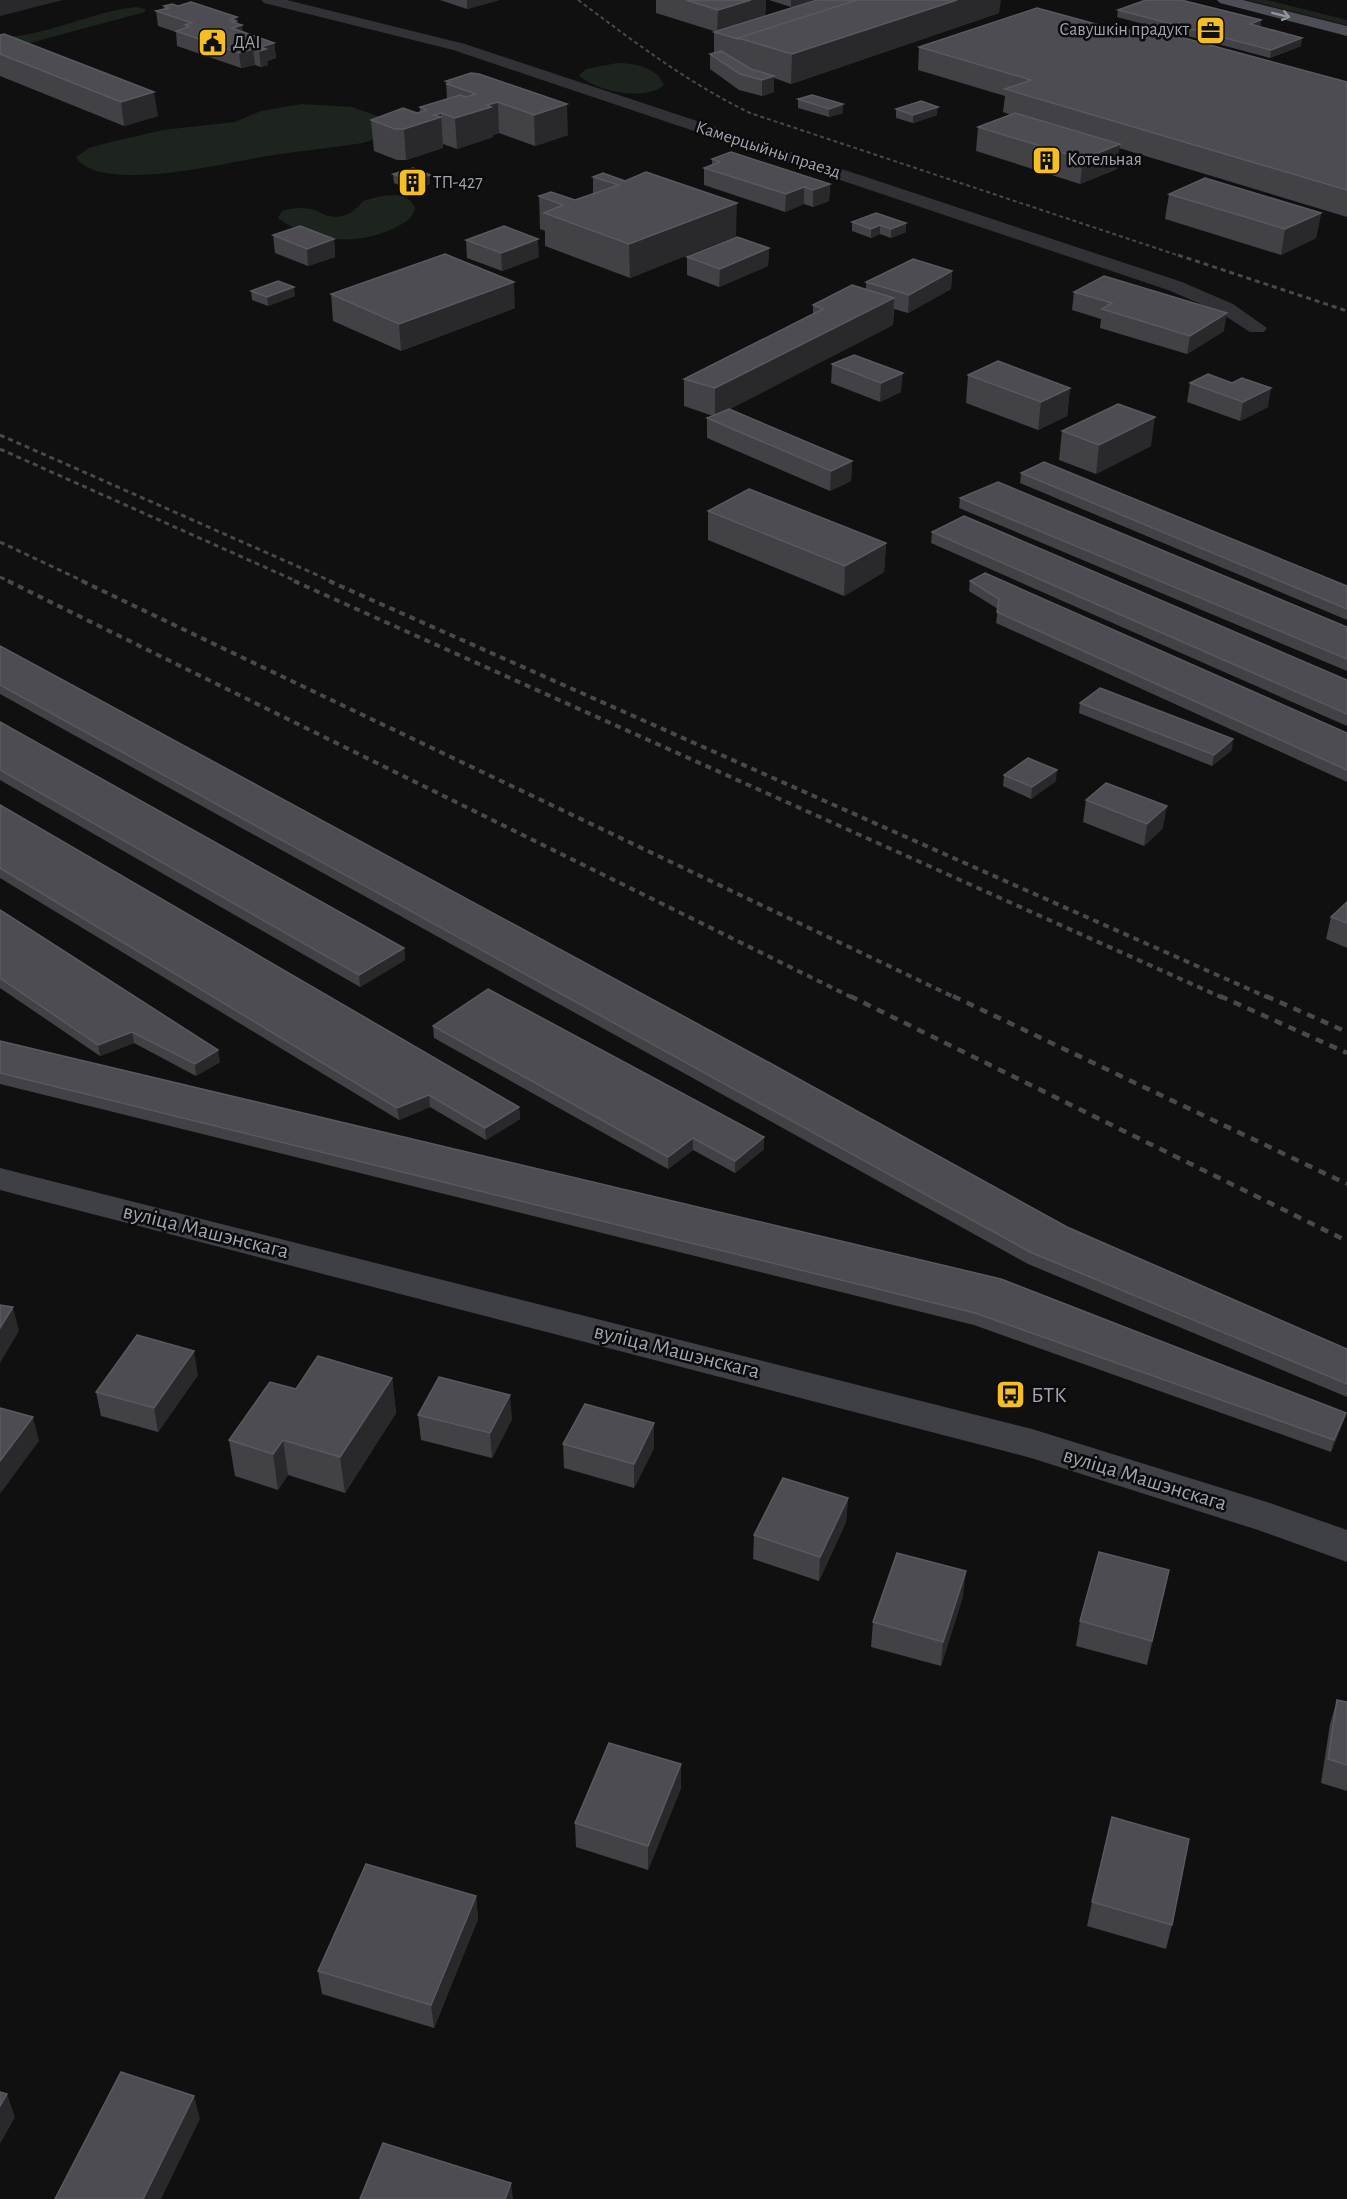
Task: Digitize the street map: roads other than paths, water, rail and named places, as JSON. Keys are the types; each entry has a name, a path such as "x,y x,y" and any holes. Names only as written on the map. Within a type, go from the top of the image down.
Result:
{"main road":[{"path":"1225,0 1347,31"},
{"name":"вуліца Машэнскага","path":"0,1179 1032,1444 1270,1518 1347,1546"}],"street":[{"name":"Камерцыйны праезд","path":"268,0 432,39 1122,267 1197,294 1243,317 1257,328"}],"railway":[{"path":"578,0 682,75 750,113 1183,257"},
{"path":"1178,255 1347,311"},
{"path":"0,435 333,582"},
{"path":"0,449 298,582"},
{"path":"0,542 85,582"},
{"path":"0,577 11,582"},
{"path":"8,581 853,998"},
{"path":"82,581 956,998"},
{"path":"294,581 1223,998"},
{"path":"329,581 1269,998"},
{"path":"850,996 1347,1241"},
{"path":"953,996 1347,1184"},
{"path":"1220,996 1347,1053"},
{"path":"1266,996 1347,1032"}],"place":[{"name":"Савушкін прадукт","path":"1210,30"},
{"name":"ДАІ","path":"212,43"},
{"name":"Котельная","path":"1046,160"},
{"name":"ТП-427","path":"412,183"},
{"name":"БТК","path":"1010,1395"}]}
